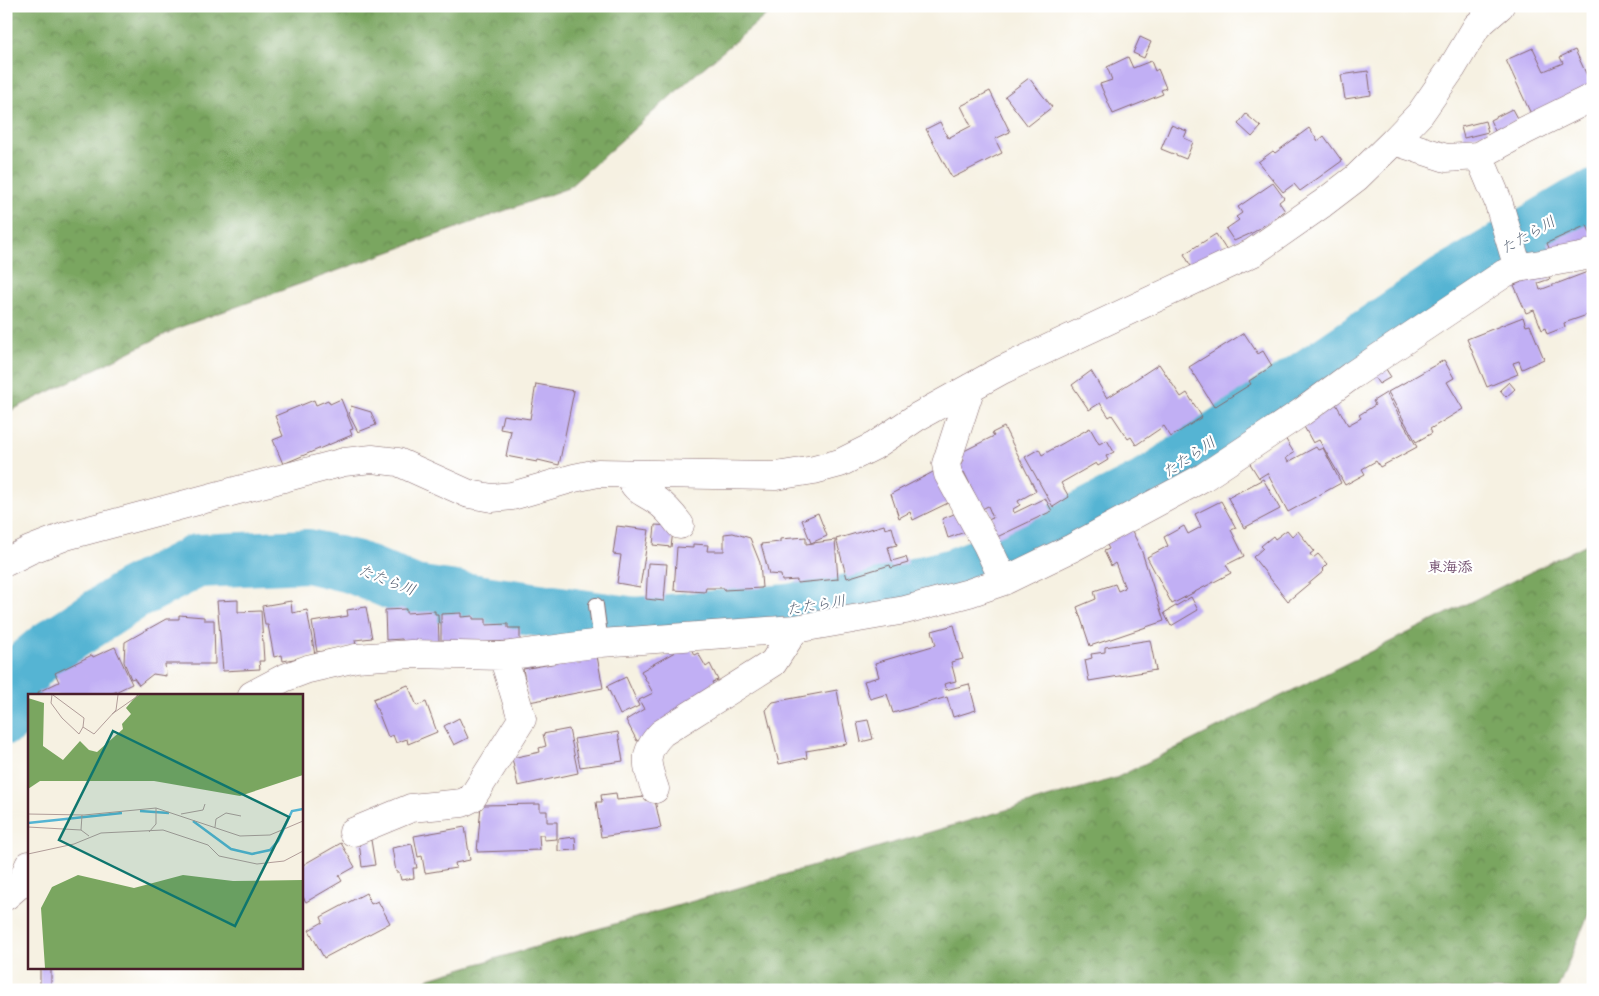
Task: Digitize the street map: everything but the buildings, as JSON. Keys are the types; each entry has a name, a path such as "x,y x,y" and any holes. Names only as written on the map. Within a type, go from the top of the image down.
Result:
{"street":[{"path":"6,562 66,536 344,462 372,459 398,462 469,494 492,498 512,496 598,473 776,476 814,470 840,463 874,446 917,417 1002,370 1252,253 1356,178 1394,141 1420,114 1452,68 1477,26 1500,6"},
{"path":"1394,141 1446,158 1479,156 1524,131 1593,97"},
{"path":"1479,156 1498,202 1517,265"},
{"path":"254,694 284,678 308,669 356,658 411,654 503,656 600,639 795,629 906,610 959,596 1072,548 1204,477 1517,265 1586,256 1593,252"},
{"path":"971,387 946,464 948,474 1003,577"},
{"path":"628,474 634,486 640,492 659,502 680,525"},
{"path":"655,789 648,769 647,755 652,743 662,733 773,664 795,629"},
{"path":"353,832 411,808 462,803 472,798 522,719 503,656"},
{"path":"9,894 21,883 28,867"}],"lane":[{"path":"596,605 600,639"}],"green space":[{"path":"6,6 777,6 690,79 568,188 180,327 6,413"},
{"path":"1593,541 1593,903 1557,990 417,990 429,978 1116,778"}],"waterway":[{"name":"たたら川","path":"6,718 17,681 30,664 49,648 132,594 197,561 308,556 354,567 414,592 635,624 788,611 854,600 954,575 1026,547 1146,486 1444,284 1593,197"}],"district":[{"name":"東海添","path":"1450,567"}]}
